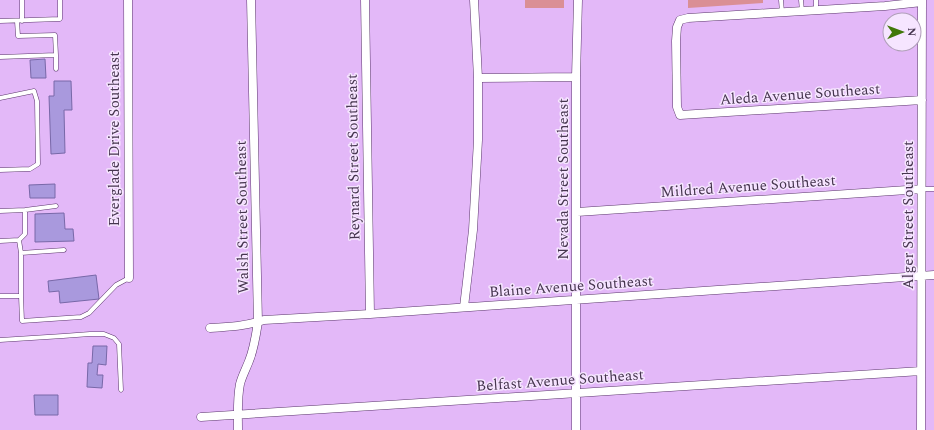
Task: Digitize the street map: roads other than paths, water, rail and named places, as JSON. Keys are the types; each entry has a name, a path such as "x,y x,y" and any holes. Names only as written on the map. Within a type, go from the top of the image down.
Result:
{"street":[{"name":"Everglade Drive Southeast","path":"128,0 129,278"},
{"name":"Walsh Street Southeast","path":"238,430 238,397 240,384 250,360 258,322 251,0"},
{"name":"Reynard Street Southeast","path":"365,0 370,314"},
{"path":"464,307 473,230 478,140 478,78 474,0"},
{"name":"Nevada Street Southeast","path":"576,430 576,77 578,0"},
{"path":"782,12 885,6 922,1"},
{"name":"Alger Street Southeast","path":"922,1 922,430"},
{"name":"Aleda Avenue Southeast","path":"782,12 688,18 680,20 677,28 676,42 677,107 680,115 922,100"},
{"path":"478,78 576,77"},
{"name":"Mildred Avenue Southeast","path":"577,212 922,189"},
{"name":"Blaine Avenue Southeast","path":"210,328 235,326 264,320 934,275"},
{"name":"Belfast Avenue Southeast","path":"201,417 921,371"}],"lane":[{"path":"22,0 18,36 56,35 56,69"},
{"path":"0,21 60,19 60,0"},
{"path":"781,0 782,12"},
{"path":"801,0 802,11"},
{"path":"816,0 816,10"},
{"path":"0,57 56,55"},
{"path":"0,98 34,91 37,101 38,164 30,169 0,170"},
{"path":"922,189 934,189"},
{"path":"0,211 26,210 56,206"},
{"path":"0,241 19,240 26,234 26,210"},
{"path":"19,240 21,253 22,321 82,317 89,313 116,285 129,278"},
{"path":"21,253 64,250"},
{"path":"0,296 21,296"},
{"path":"0,340 90,334 104,334 114,338 120,344 121,390"}]}
